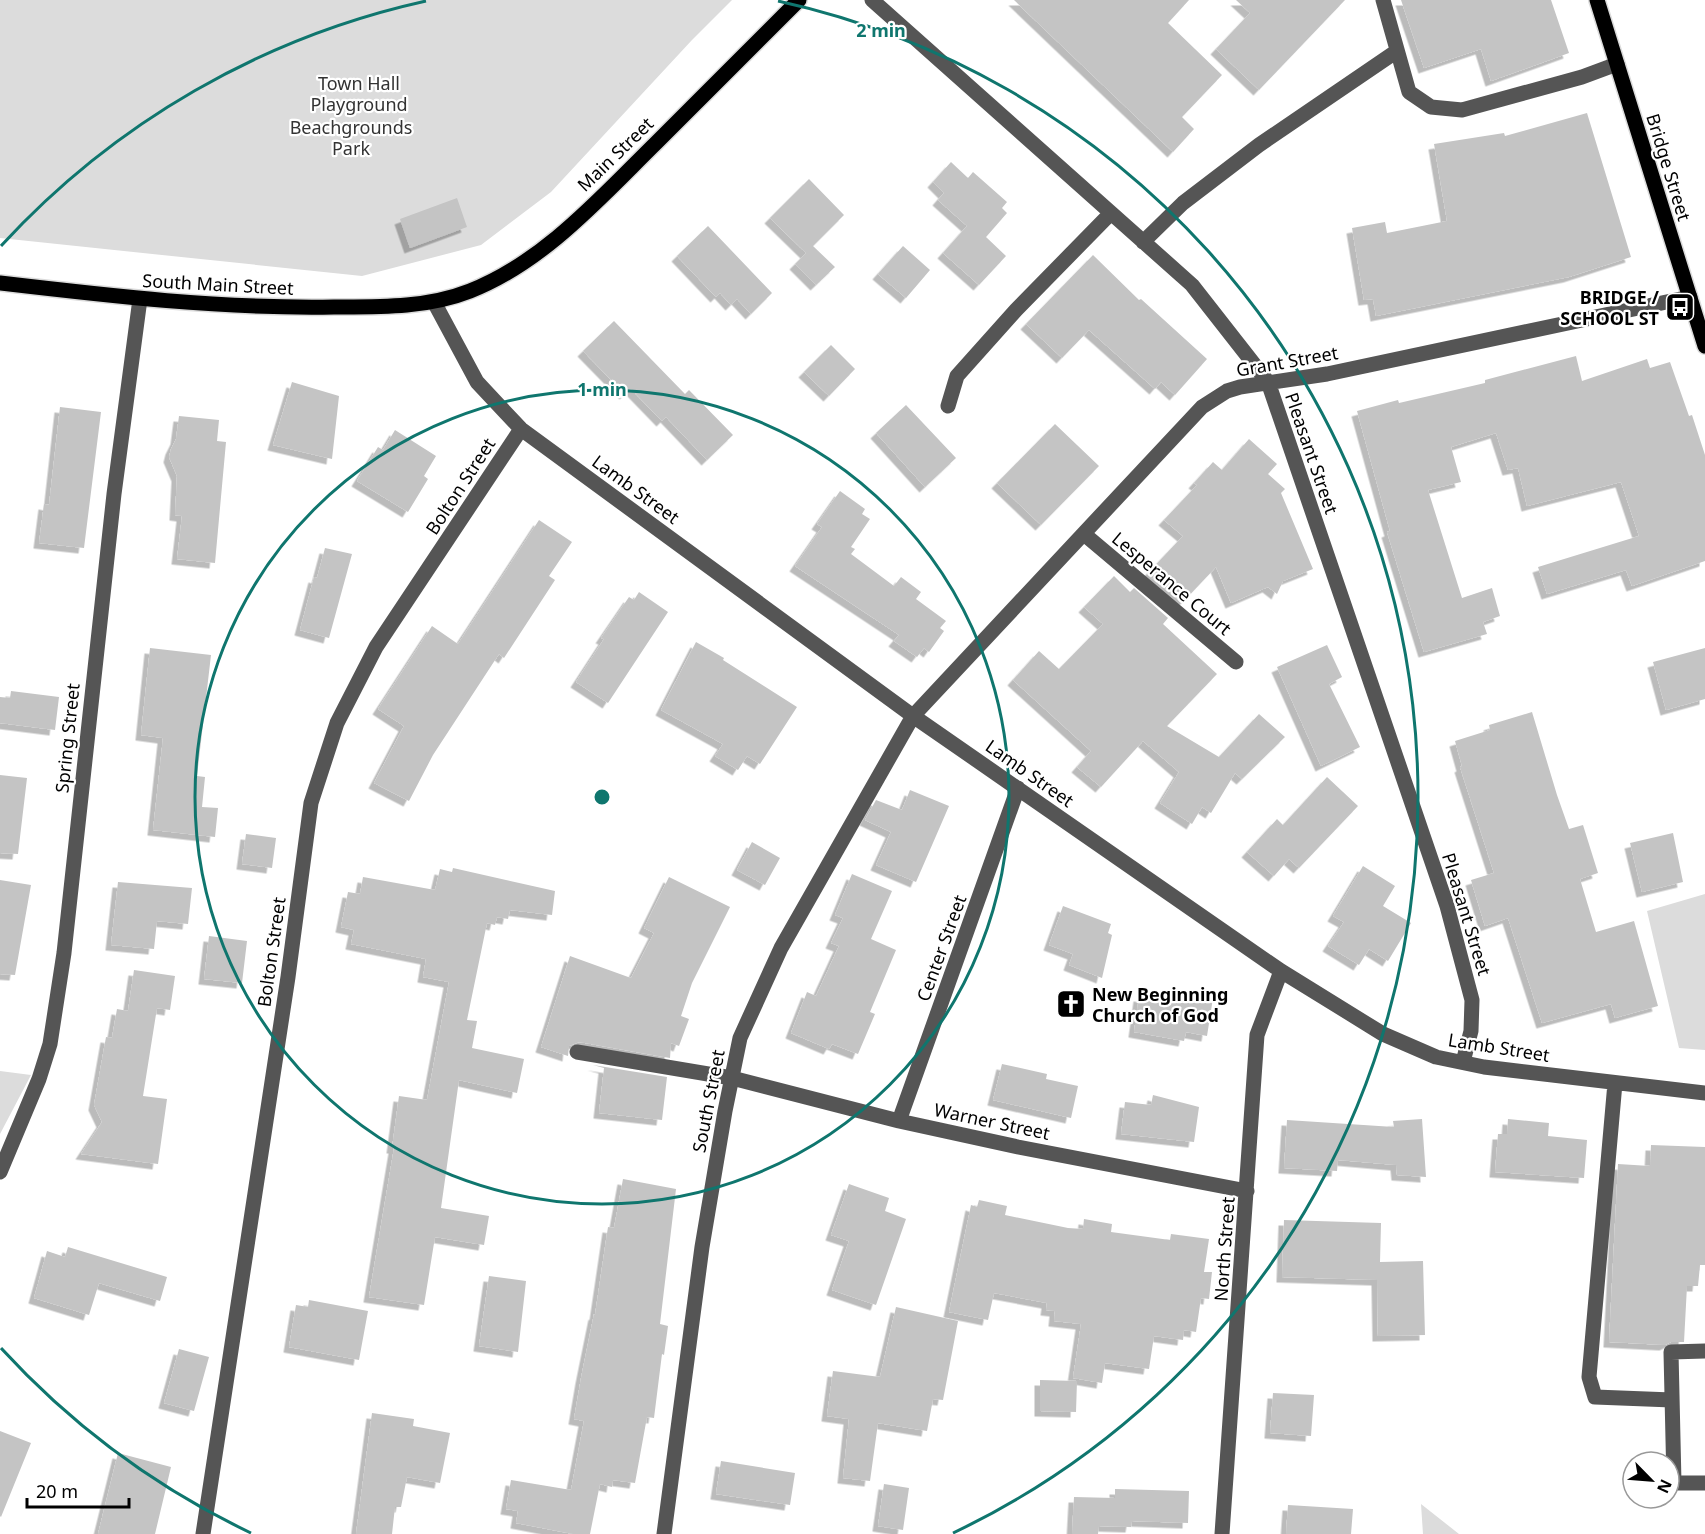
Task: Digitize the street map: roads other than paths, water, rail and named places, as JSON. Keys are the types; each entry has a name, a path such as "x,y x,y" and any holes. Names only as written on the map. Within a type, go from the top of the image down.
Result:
{"main road":[{"name":"Main Street","path":"434,302 471,290 500,276 527,260 563,231 631,168 799,0"},
{"name":"Bridge Street","path":"1597,0 1705,346"},
{"name":"South Main Street","path":"0,283 140,299 282,308 387,307 434,302"}],"street":[{"name":"Pleasant Street","path":"872,0 1192,285 1268,382 1447,906 1472,1000 1471,1031 1463,1062"},
{"path":"1383,0 1409,92 1431,107 1462,110 1581,77 1617,64"},
{"path":"1143,242 1183,203 1259,145 1397,51"},
{"path":"948,406 957,376 1016,309 1111,213"},
{"name":"Grant Street","path":"914,716 1202,407 1227,391 1268,382 1328,374 1690,297"},
{"name":"Spring Street","path":"0,1172 39,1079 50,1044 64,953 114,494 140,299"},
{"name":"Lamb Street","path":"434,302 477,382 521,429 914,716 1281,970 1383,1034 1436,1057 1484,1067 1705,1093"},
{"name":"Bolton Street","path":"203,1534 288,977 311,803 334,731 376,646 521,429"},
{"name":"Lesperance Court","path":"1084,534 1236,662"},
{"name":"South Street","path":"664,1534 702,1247 740,1038 781,948 914,716"},
{"name":"Center Street","path":"899,1121 1018,788"},
{"name":"North Street","path":"1222,1534 1257,1035 1281,970"},
{"name":"Warner Street","path":"577,1052 732,1078 899,1121 1018,1147 1247,1191"},
{"path":"1616,1083 1589,1377 1595,1397 1672,1400"},
{"path":"1705,1350 1671,1352 1674,1483 1705,1483"}],"place":[{"name":"BRIDGE / SCHOOL ST","path":"1680,307"},
{"name":"New Beginning Church of God","path":"1071,1004"}],"park label":[{"name":"Town Hall Playground","path":"359,94"},
{"name":"Beachgrounds Park","path":"351,137"}]}
